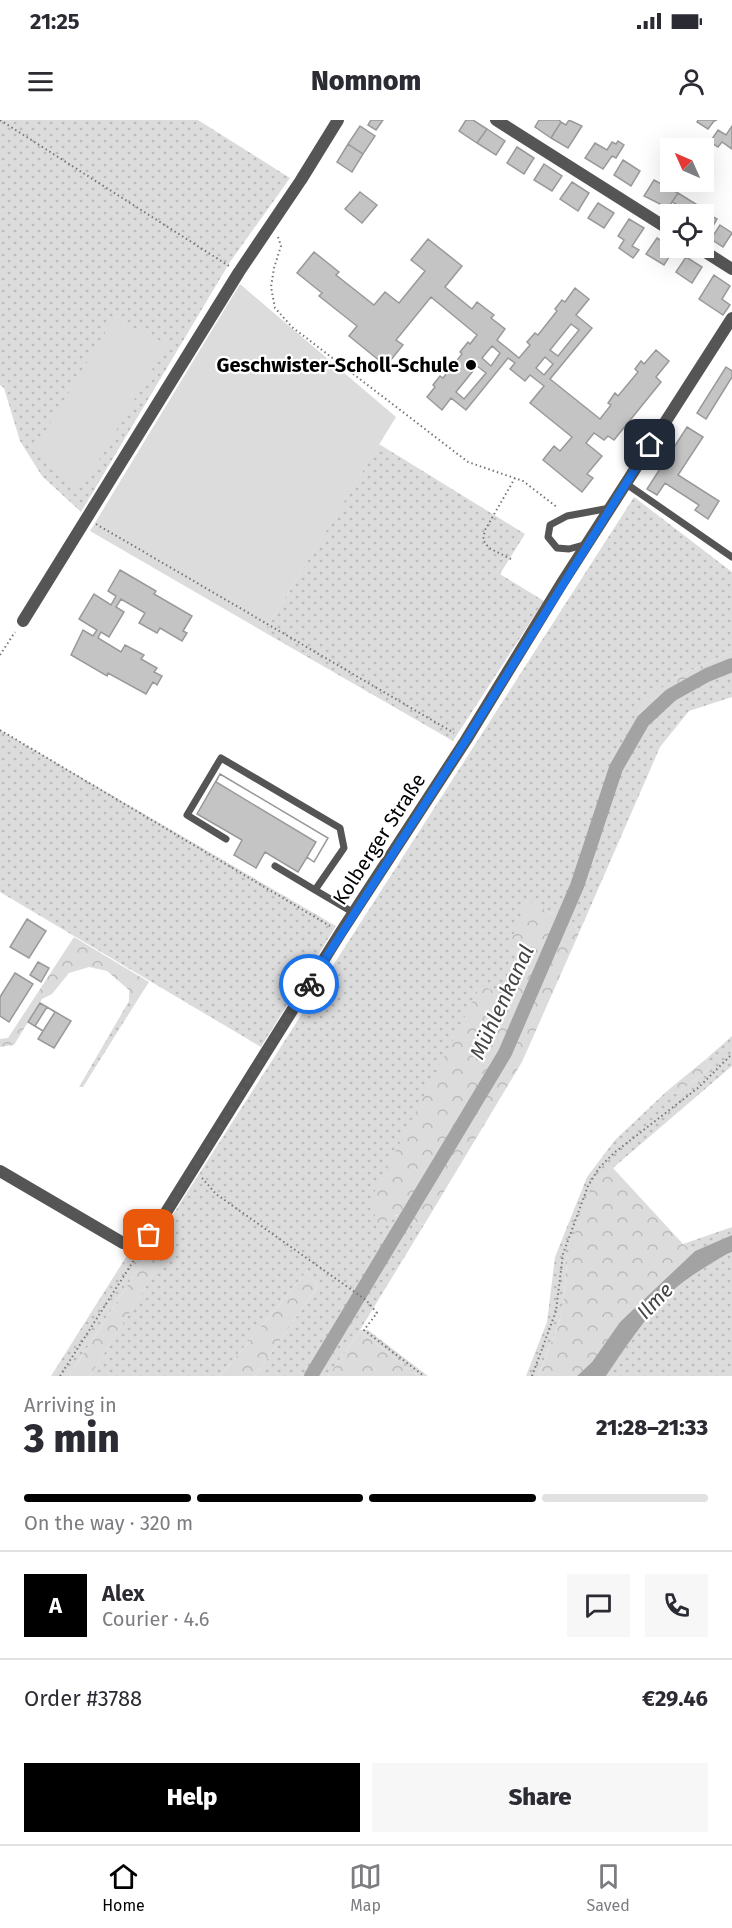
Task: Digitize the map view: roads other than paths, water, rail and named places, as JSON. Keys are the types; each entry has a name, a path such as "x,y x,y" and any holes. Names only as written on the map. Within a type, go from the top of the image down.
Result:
{"street":[{"path":"22,621 239,272 273,224 338,120"},
{"path":"496,120 660,224"},
{"path":"714,257 732,268"},
{"name":"Kolberger Straße","path":"0,1171 123,1243 138,1244 149,1235 160,1222 341,932 466,740 625,483 727,335 732,318"}],"lane":[{"path":"625,483 732,557"},
{"path":"587,544 569,549 557,548 548,537 550,525 567,516 610,508"},
{"path":"226,839 187,815 221,758 340,828 344,848 315,890"},
{"path":"275,866 354,913"}],"water":[{"name":"Ilme","path":"732,1235 732,1252 697,1272 669,1294 644,1323 606,1376 577,1376 592,1362 620,1322 695,1251"}],"waterway":[{"name":"Mühlenkanal","path":"311,1376 505,1053 577,886 616,768 643,721 671,695 707,675 732,665"}],"place":[{"name":"Geschwister-Scholl-Schule","path":"471,365"}]}
